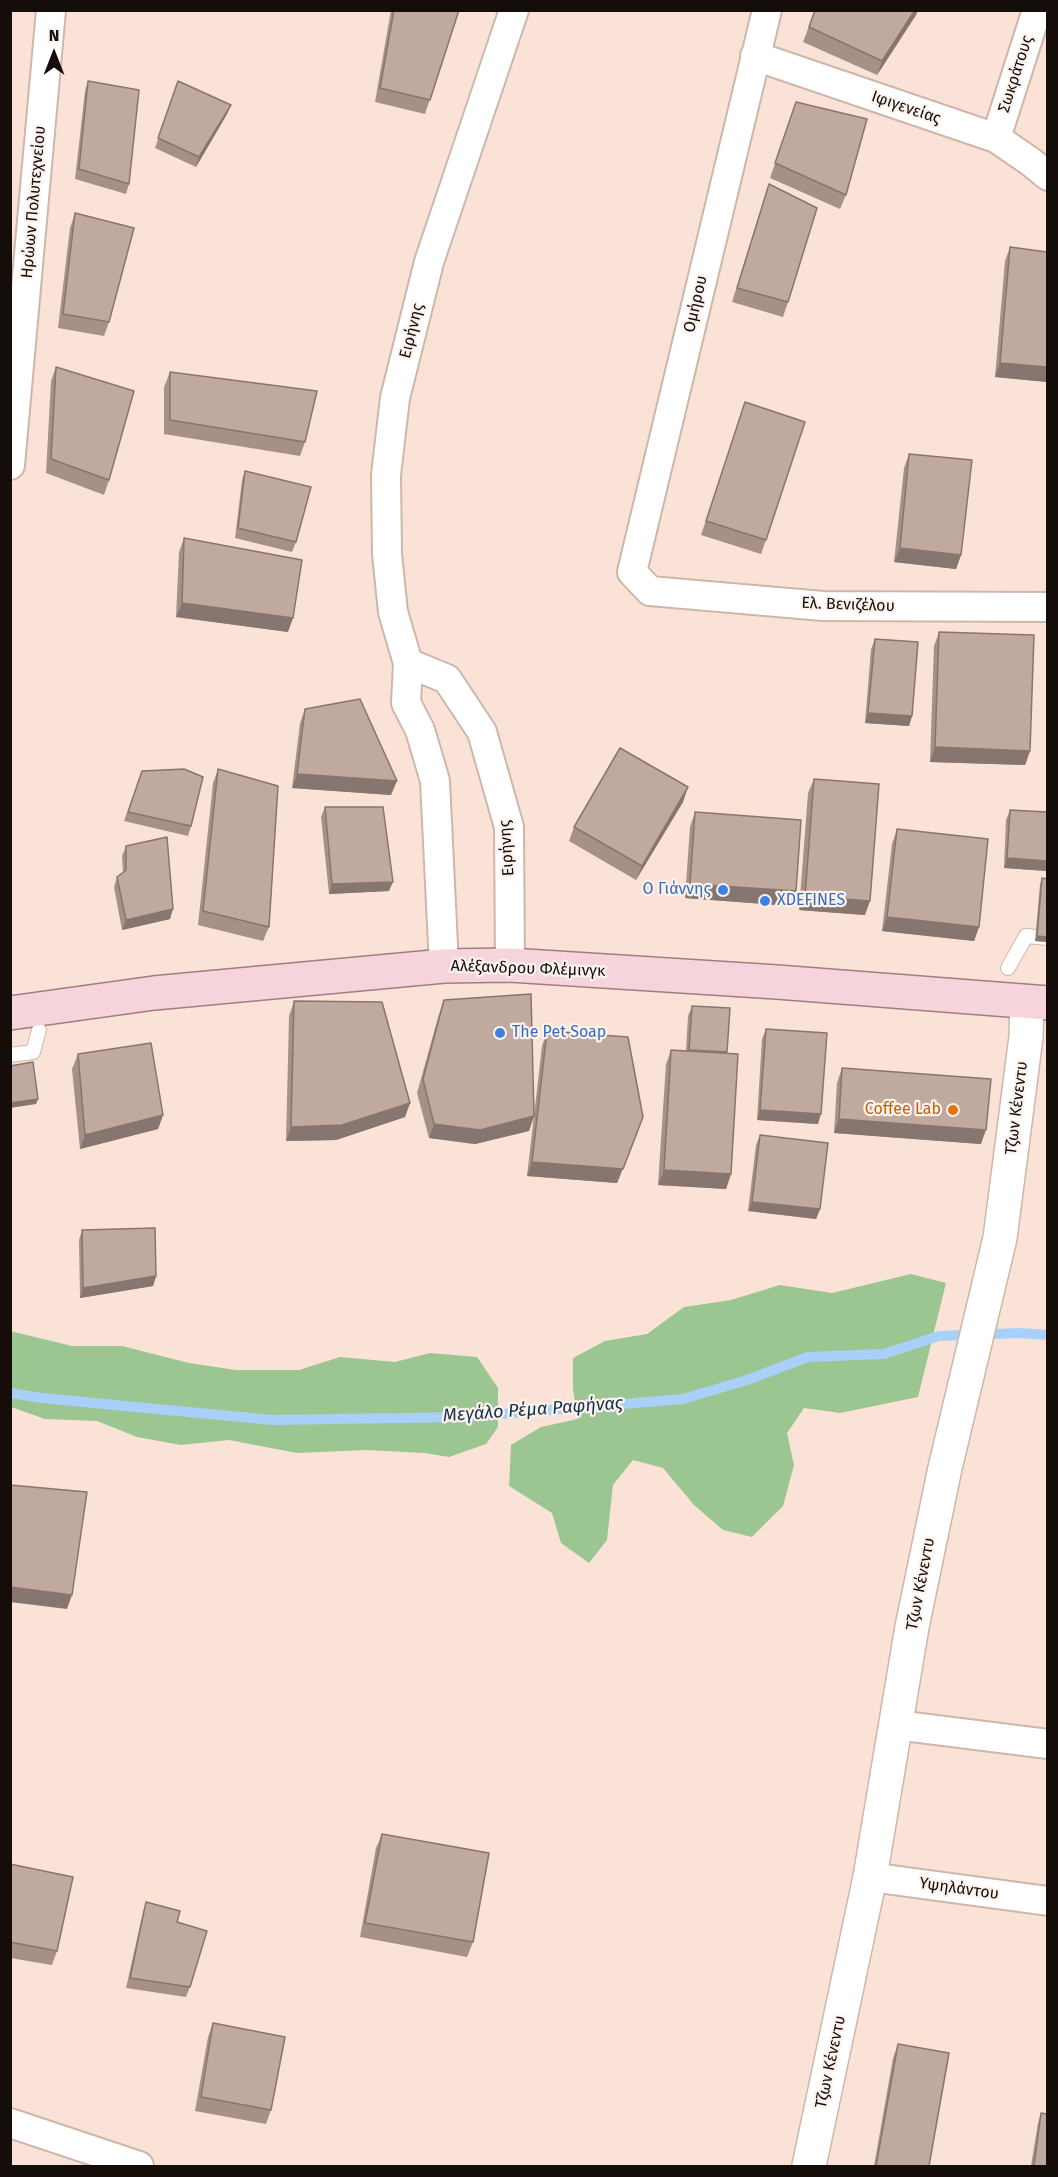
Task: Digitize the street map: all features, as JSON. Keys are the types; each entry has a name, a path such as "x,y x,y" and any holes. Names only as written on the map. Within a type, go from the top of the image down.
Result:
{"main road":[{"name":"Αλέξανδρου Φλέμινγκ","path":"10,1013 154,993 444,966 510,965 1037,1002"}],"street":[{"name":"Ηρώων Πολυτεχνείου","path":"10,465 51,10"},
{"name":"Ειρήνης","path":"444,966 435,781 420,730 406,703 408,663 393,612 387,554 386,475 395,399 429,262 514,10"},
{"name":"Ομήρου","path":"650,591 632,572 767,10"},
{"name":"Σωκράτους","path":"996,138 1036,10"},
{"name":"Ιφιγενείας","path":"755,56 996,138 1047,176"},
{"name":"Ελ. Βενιζέλου","path":"650,591 823,606 1047,607"},
{"name":"Ειρήνης","path":"408,663 447,679 482,732 509,827 510,965"},
{"name":"Τζων Κένεντυ","path":"809,2166 870,1877 912,1627 945,1468 1000,1238 1026,1037 1037,1002"},
{"path":"896,1725 1047,1744"},
{"name":"Υψηλάντου","path":"870,1877 1047,1901"},
{"path":"10,2123 139,2166"}],"lane":[{"path":"1008,968 1026,936 1047,938"},
{"path":"10,1055 33,1052 39,1030"}],"green space":[{"path":"911,1274 946,1283 918,1397 840,1413 804,1408 787,1433 794,1465 783,1506 752,1537 723,1530 694,1505 663,1468 633,1460 613,1485 607,1540 589,1563 561,1543 552,1513 509,1486 511,1445 541,1427 578,1419 573,1390 573,1358 605,1341 647,1334 684,1307 731,1300 780,1285 832,1293"},
{"path":"10,1331 72,1346 122,1346 189,1363 236,1370 299,1370 340,1357 395,1362 430,1353 477,1357 498,1388 498,1427 486,1444 449,1457 425,1453 366,1450 297,1453 229,1440 181,1445 137,1437 97,1421 45,1419 11,1407"}],"building":[{"path":"394,10 459,10 430,100 380,88"},
{"path":"815,10 915,10 882,61 809,27"},
{"path":"88,81 139,90 129,184 79,169"},
{"path":"178,81 231,105 199,157 158,138"},
{"path":"796,102 867,119 846,195 775,163"},
{"path":"769,184 817,208 788,302 737,288"},
{"path":"75,213 134,228 109,322 63,314"},
{"path":"1010,247 1047,252 1047,367 1000,363"},
{"path":"56,367 134,391 109,480 51,459"},
{"path":"170,372 317,391 305,442 170,420"},
{"path":"745,402 805,422 766,540 706,521"},
{"path":"909,454 972,460 961,555 900,548"},
{"path":"245,471 311,487 296,542 238,528"},
{"path":"184,538 302,560 293,618 182,603"},
{"path":"939,632 1034,635 1030,751 935,747"},
{"path":"875,639 918,642 912,716 868,713"},
{"path":"360,699 397,781 297,774 305,709"},
{"path":"620,748 688,787 642,866 574,827"},
{"path":"184,769 203,777 191,826 128,812 142,771"},
{"path":"218,769 278,786 269,927 203,911"},
{"path":"814,779 879,784 870,901 805,896"},
{"path":"325,807 383,807 393,882 332,884"},
{"path":"1010,810 1047,812 1047,861 1007,858"},
{"path":"695,812 801,820 796,891 690,884"},
{"path":"897,829 988,839 979,927 887,917"},
{"path":"167,837 173,909 126,920 117,877 126,870 126,846"},
{"path":"1042,878 1047,879 1047,937 1037,936"},
{"path":"531,994 534,1116 480,1130 434,1124 423,1079 444,1000"},
{"path":"294,1001 382,1002 410,1103 342,1125 291,1127"},
{"path":"692,1006 730,1008 727,1052 689,1050"},
{"path":"766,1029 827,1033 821,1114 760,1110"},
{"path":"547,1031 628,1037 643,1117 623,1169 532,1162"},
{"path":"151,1043 163,1115 85,1135 78,1054"},
{"path":"671,1050 738,1054 731,1174 664,1170"},
{"path":"33,1062 38,1099 10,1103 10,1066"},
{"path":"842,1068 991,1079 986,1130 839,1119"},
{"path":"760,1135 828,1143 820,1209 752,1202"},
{"path":"155,1228 156,1276 83,1288 82,1230"},
{"path":"10,1485 87,1492 72,1595 10,1587"},
{"path":"382,1834 489,1853 473,1942 365,1923"},
{"path":"10,1864 73,1877 57,1951 10,1942"},
{"path":"146,1902 180,1911 177,1922 207,1931 190,1987 130,1978"},
{"path":"213,2023 285,2037 271,2110 201,2097"},
{"path":"898,2044 949,2053 929,2166 876,2166"},
{"path":"1041,2113 1047,2114 1047,2166 1034,2166"}],"waterway":[{"name":"Μεγάλο Ρέμα Ραφήνας","path":"10,1393 272,1420 465,1417 683,1399 747,1380 808,1357 884,1354 939,1336 1020,1333 1048,1335"}],"place":[{"name":"Ο Γιάννης","path":"723,890"},
{"name":"XDEFINES","path":"765,901"},
{"name":"The Pet Soap","path":"500,1033"},
{"name":"Coffee Lab","path":"953,1110"}]}
